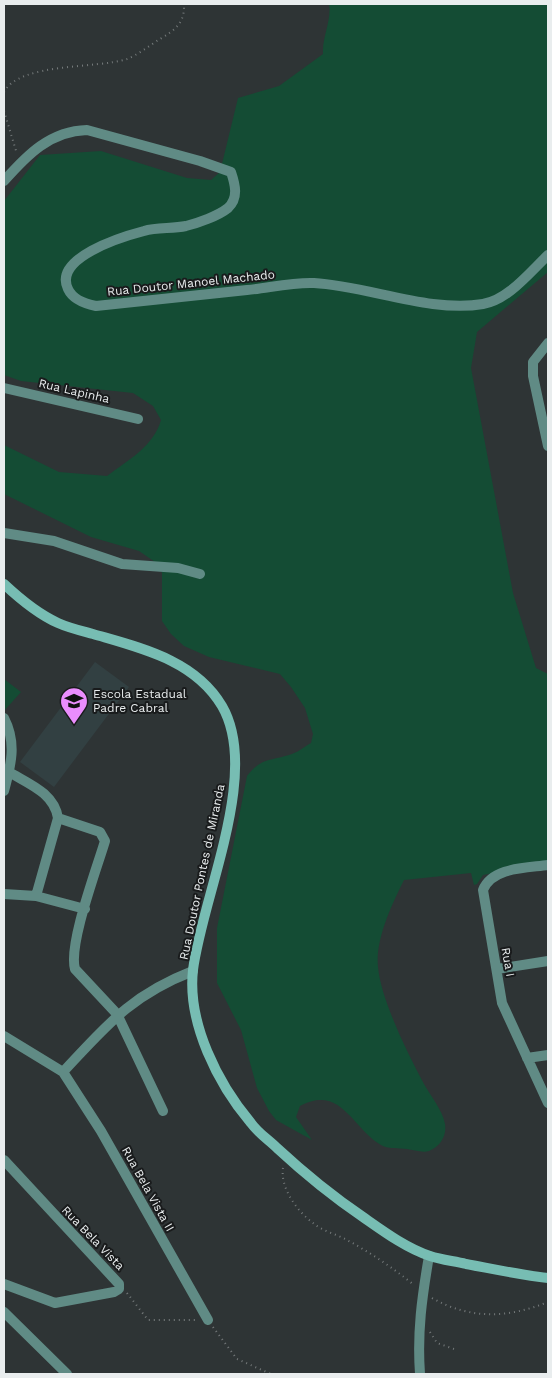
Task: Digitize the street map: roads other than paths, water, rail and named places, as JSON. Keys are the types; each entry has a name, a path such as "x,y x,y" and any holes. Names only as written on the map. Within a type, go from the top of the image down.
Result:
{"street":[{"name":"Rua Doutor Manoel Machado","path":"4,181 32,151 51,138 73,130 87,130 200,161 231,172 236,186 235,195 229,207 217,214 186,226 145,231 90,251 70,265 65,275 70,294 82,302 96,306 313,283 364,290 420,301 461,306 484,304 498,299 548,255"},
{"path":"548,343 533,362 534,376 544,404 548,446"},
{"name":"Rua Lapinha","path":"4,388 138,418"},
{"path":"4,533 54,541 122,564 178,568 200,574"},
{"name":"Rua Doutor Pontes de Miranda","path":"4,584 22,601 59,624 140,648 188,668 208,686 228,718 234,743 235,772 228,818 193,971 195,1004 200,1027 215,1066 237,1104 252,1125 308,1177 388,1235 429,1256 548,1278"},
{"path":"4,718 11,732 12,751 4,791"},
{"path":"9,772 42,792 52,800 57,808 58,818 36,896"},
{"path":"58,818 100,832 105,841 85,910 73,961 75,969 117,1014 163,1111"},
{"name":"Rua I","path":"548,865 506,872 491,878 483,890 502,1002 548,1103"},
{"path":"4,894 36,896 85,910"},
{"path":"497,969 548,961"},
{"path":"4,1036 63,1072 117,1014 164,982 193,971"},
{"path":"527,1058 548,1055"},
{"name":"Rua Bela Vista II","path":"63,1072 102,1131 208,1320"},
{"name":"Rua Bela Vista","path":"4,1160 120,1284 119,1289 114,1292 55,1303 4,1284"},
{"path":"420,1374 419,1316 429,1256"},
{"path":"4,1312 67,1374"}],"place":[{"name":"Escola Estadual Padre Cabral","path":"74,725"}]}
